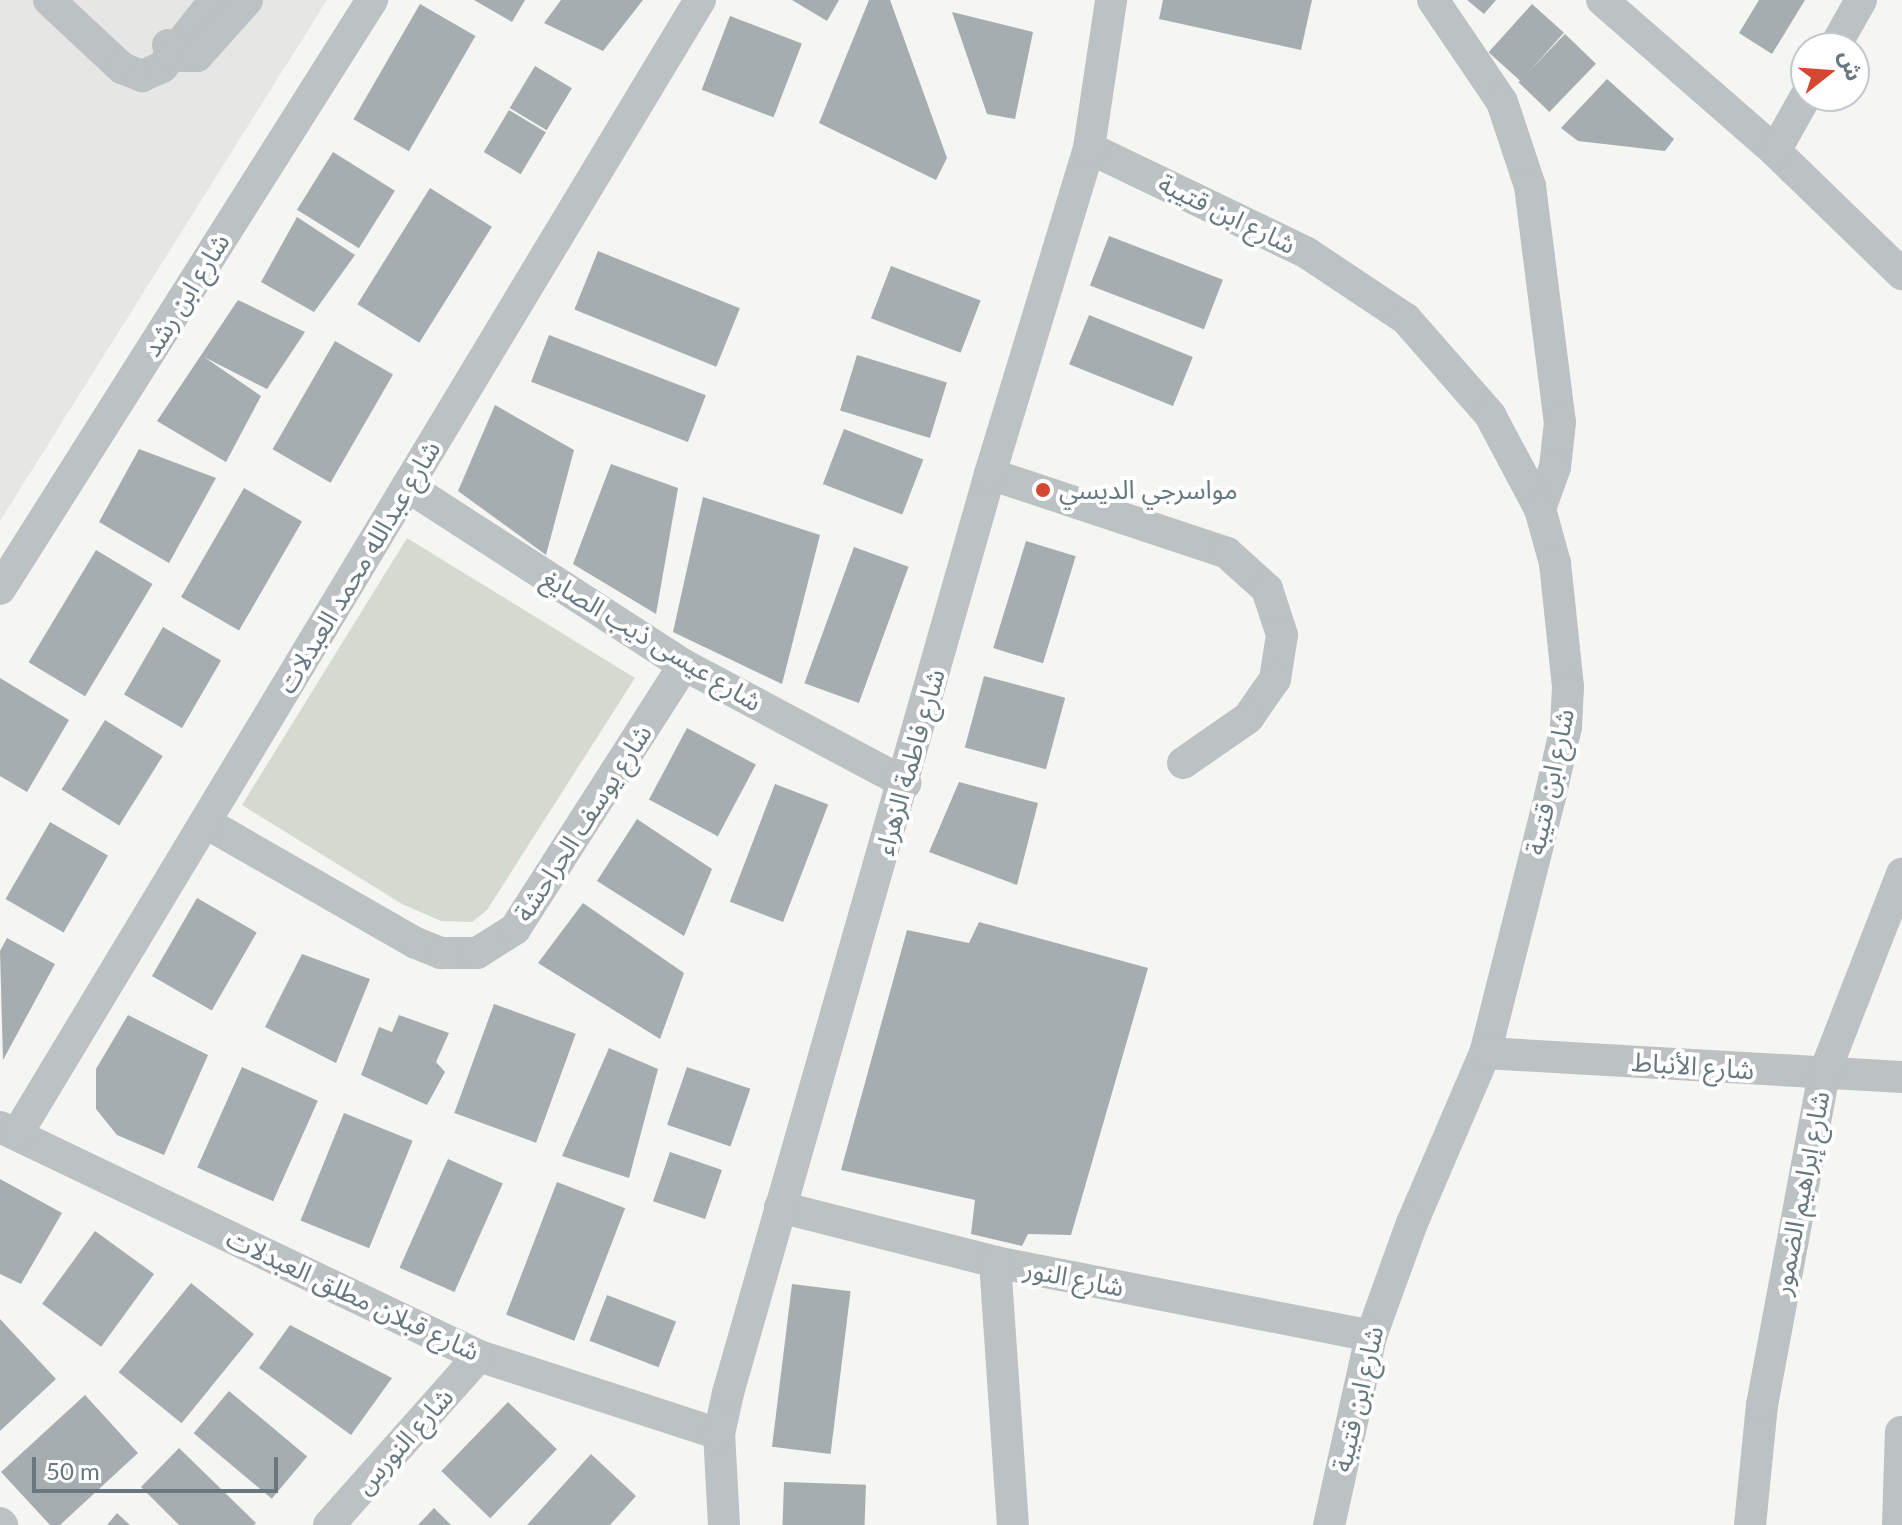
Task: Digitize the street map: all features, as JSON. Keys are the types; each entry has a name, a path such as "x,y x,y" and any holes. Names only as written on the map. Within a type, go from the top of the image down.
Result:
{"street":[{"path":"49,0 131,74 153,74 172,56 215,0"},
{"path":"172,56 169,31 188,0"},
{"path":"172,56 197,56 208,49 247,0"},
{"name":"شارع ابن رشد","path":"0,589 372,0"},
{"name":"شارع عبدالله محمد العبدلات","path":"8,1131 208,824 407,486 700,0"},
{"name":"شارع فاطمة الزهراء","path":"724,1525 719,1434 780,1207 905,783 990,474 1089,148 1111,0"},
{"path":"1433,0 1502,102 1530,186 1560,422 1555,467 1540,509"},
{"path":"1602,0 1775,151 1902,274"},
{"path":"1843,32 1861,0"},
{"path":"1775,151 1797,112"},
{"name":"شارع ابن قتيبة","path":"1089,148 1307,253 1406,319 1490,415 1540,509 1555,563 1566,634 1566,727 1485,1053 1412,1223 1371,1336 1329,1525"},
{"path":"990,474 1227,553 1267,589 1282,635 1275,679 1248,718 1183,763"},
{"name":"شارع عيسى ذيب الصايغ","path":"407,486 684,665 905,783"},
{"name":"شارع يوسف الحراحشة","path":"208,824 416,943 441,953 477,953 515,929 684,665"},
{"name":"شارع إبراهيم الضمور","path":"1750,1525 1762,1405 1824,1074 1902,874"},
{"name":"شارع الأنباط","path":"1485,1053 1902,1077"},
{"name":"شارع قبلان مطلق العبدلات","path":"8,1131 479,1356 719,1434"},
{"name":"شارع النور","path":"780,1207 995,1262 1371,1336"},
{"path":"995,1262 1013,1525"},
{"name":"شارع النورس","path":"329,1525 479,1356"},
{"path":"1898,1525 1901,1432"}],"shaded area":[{"path":"0,0 327,0 0,521"},
{"path":"407,538 635,678 487,910 472,922 441,921 402,904 242,805"}],"building":[{"path":"474,0 525,0 512,22"},
{"path":"561,0 643,0 603,51 544,23"},
{"path":"792,0 839,0 827,21"},
{"path":"869,0 890,0 947,158 936,180 819,123"},
{"path":"1163,0 1312,0 1301,50 1159,19"},
{"path":"1467,0 1496,0 1484,14"},
{"path":"1759,0 1805,0 1772,54 1739,33"},
{"path":"420,4 475,36 409,151 354,119"},
{"path":"1532,4 1564,33 1520,81 1489,52"},
{"path":"952,12 1033,32 1015,119 987,114"},
{"path":"730,16 802,44 774,117 702,90"},
{"path":"1565,34 1596,64 1549,112 1518,82"},
{"path":"535,66 572,88 547,130 510,108"},
{"path":"1607,79 1674,139 1665,151 1578,141 1561,128"},
{"path":"509,110 546,132 521,174 484,152"},
{"path":"333,152 395,191 359,248 297,210"},
{"path":"430,188 492,227 419,343 357,304"},
{"path":"297,217 355,255 314,312 261,282"},
{"path":"1109,236 1223,280 1204,329 1090,285"},
{"path":"598,251 740,308 716,367 574,309"},
{"path":"891,266 981,300 961,353 871,318"},
{"path":"238,300 305,332 267,389 204,357 261,396 226,462 157,421"},
{"path":"1089,315 1193,357 1173,406 1069,364"},
{"path":"549,335 706,395 688,442 531,382"},
{"path":"335,341 393,374 331,483 272,449"},
{"path":"857,355 947,382 930,438 840,410"},
{"path":"495,405 574,450 546,555 458,491"},
{"path":"844,429 923,459 902,515 823,484"},
{"path":"139,449 216,478 169,563 99,522"},
{"path":"611,464 678,488 656,614 573,564"},
{"path":"244,488 302,522 239,631 181,597"},
{"path":"703,497 820,535 782,684 673,632"},
{"path":"1026,541 1076,556 1043,663 993,648"},
{"path":"854,547 909,567 859,703 804,683"},
{"path":"96,550 153,584 85,696 29,662"},
{"path":"163,627 221,660 182,728 124,695"},
{"path":"984,676 1065,698 1046,769 965,747"},
{"path":"0,678 69,720 27,792 0,776"},
{"path":"105,720 163,756 119,826 62,790"},
{"path":"687,728 756,765 718,836 649,800"},
{"path":"959,782 1038,803 1017,885 929,852"},
{"path":"775,784 828,804 783,922 730,902"},
{"path":"637,819 712,869 684,936 597,881"},
{"path":"50,822 108,856 64,933 6,899"},
{"path":"197,898 257,932 212,1010 152,976"},
{"path":"583,903 684,973 660,1039 538,963"},
{"path":"979,922 1148,968 1071,1235 1028,1234 1022,1246 971,1234 975,1200 841,1170 907,930 969,943"},
{"path":"7,938 55,964 3,1060 0,951"},
{"path":"302,954 370,979 336,1063 265,1027"},
{"path":"494,1004 576,1034 536,1143 454,1113"},
{"path":"128,1015 208,1055 164,1155 117,1135 96,1109 96,1069"},
{"path":"399,1015 449,1033 436,1062 445,1072 427,1105 361,1075 379,1027 392,1032"},
{"path":"609,1048 658,1069 629,1178 562,1156"},
{"path":"242,1067 318,1101 273,1201 197,1167"},
{"path":"687,1067 750,1089 730,1146 667,1125"},
{"path":"344,1113 413,1141 369,1248 301,1221"},
{"path":"670,1152 722,1170 705,1219 653,1201"},
{"path":"448,1159 503,1183 454,1292 400,1268"},
{"path":"0,1179 62,1213 21,1284 0,1274"},
{"path":"557,1182 625,1208 574,1341 506,1315"},
{"path":"95,1231 154,1274 101,1347 42,1304"},
{"path":"191,1283 254,1334 182,1423 119,1372"},
{"path":"792,1284 851,1291 831,1454 772,1447"},
{"path":"607,1295 676,1322 659,1367 589,1341"},
{"path":"0,1319 56,1379 0,1431"},
{"path":"290,1325 392,1378 351,1435 259,1368"},
{"path":"229,1391 307,1457 272,1499 194,1433"},
{"path":"85,1395 138,1453 60,1525 50,1525 1,1472"},
{"path":"508,1402 557,1449 490,1518 441,1471"},
{"path":"179,1448 256,1523 254,1525 179,1525 141,1487"},
{"path":"591,1454 636,1496 610,1525 527,1525"},
{"path":"784,1482 866,1485 865,1525 782,1525"},
{"path":"434,1508 451,1525 418,1525"},
{"path":"117,1513 130,1525 107,1525"}],"place":[{"name":"مواسرجي الديسي","path":"1043,490"}]}
